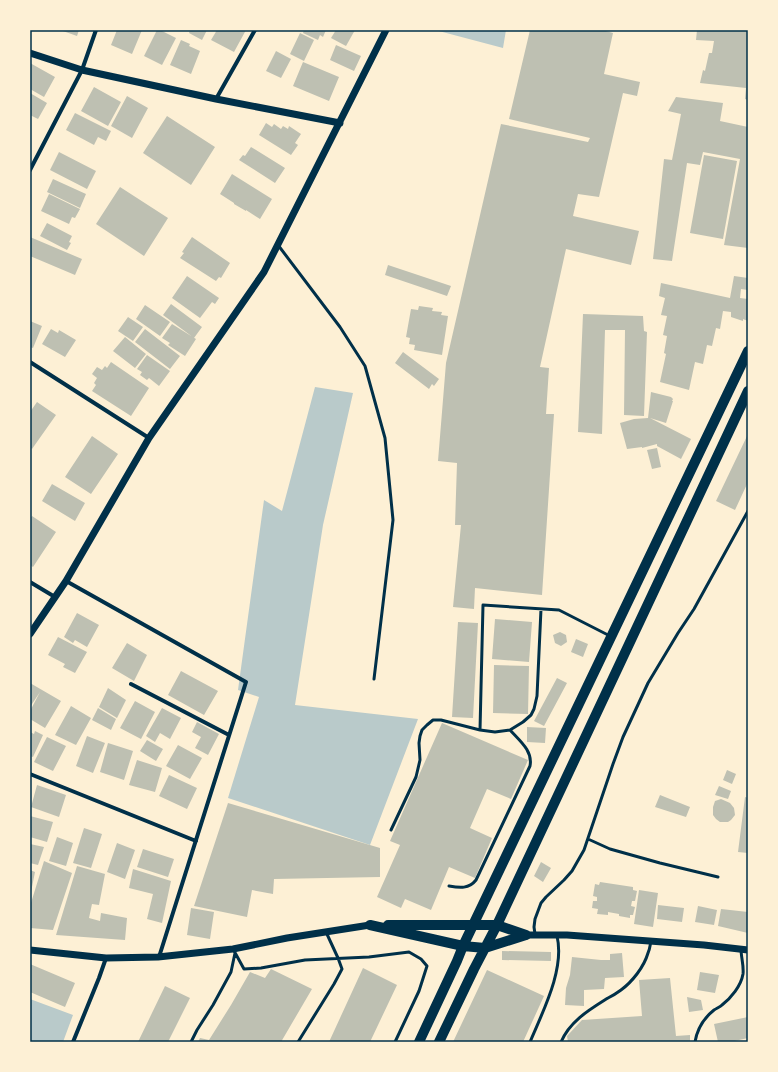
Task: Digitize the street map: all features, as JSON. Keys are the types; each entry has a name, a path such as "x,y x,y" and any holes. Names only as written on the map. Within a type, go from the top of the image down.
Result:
{"main road":[{"path":"419,1042 473,924 748,351"},
{"path":"439,1042 497,925 748,391"},
{"path":"370,925 497,925 530,935"},
{"path":"370,925 463,946 485,948 530,935"}],"street":[{"path":"30,170 82,70 96,30"},
{"path":"216,98 255,30"},
{"path":"30,634 66,581 149,438 264,272 386,30"},
{"path":"30,53 82,70 340,123"},
{"path":"30,362 149,438"},
{"path":"66,581 246,682 158,957"},
{"path":"30,582 55,597"},
{"path":"131,684 229,735"},
{"path":"31,776 196,841"},
{"path":"30,950 106,958 158,957 234,951 287,938 370,925"},
{"path":"530,935 567,935 704,944 744,949"},
{"path":"73,1042 106,958"}],"lane":[{"path":"278,245 340,327 364,366 385,438 393,520 374,679"},
{"path":"530,935 541,903 564,880 584,850 613,764 638,703 662,658 694,609 748,510"},
{"path":"480,730 483,605 559,610 611,636"},
{"path":"392,830 416,777 420,760 419,743 422,730 433,720 442,720 480,730 495,732 510,730 531,715 537,696 540,609"},
{"path":"449,886 467,887 471,886 476,880 530,766 531,758 529,751 510,730"},
{"path":"588,839 610,849 718,877"},
{"path":"298,1042 342,970 326,932"},
{"path":"530,1042 556,975 560,954 560,945 557,935"},
{"path":"561,1042 573,1024 585,1012 621,990 631,980 645,961 649,953 651,941"},
{"path":"695,1042 701,1025 707,1017 728,1000 739,985 743,974 744,949"},
{"path":"234,951 244,969 262,968 305,960 369,957 409,952 422,959 427,966 419,990 395,1042"},
{"path":"191,1042 231,972 234,951"}],"shaded area":[{"path":"435,30 506,30 503,48"},
{"path":"315,387 353,393 323,525 295,705 418,719 370,845 228,798 259,697 238,690 264,500 282,511"},
{"path":"30,999 73,1015 63,1042 30,1042"}],"building":[{"path":"60,30 79,30 77,36"},
{"path":"117,30 142,30 132,54 111,45"},
{"path":"157,30 176,38 162,65 144,56"},
{"path":"190,30 207,30 202,40 189,33"},
{"path":"217,30 246,30 234,52 211,40"},
{"path":"304,30 326,30 323,37 320,35 318,40 303,33"},
{"path":"336,30 355,30 346,46 331,38"},
{"path":"530,30 602,30 613,33 604,74 640,82 637,96 623,93 599,197 578,194 573,216 639,231 631,265 566,249 540,367 549,368 546,414 554,414 542,595 475,588 474,609 453,607 461,525 455,525 457,463 438,461 446,363 501,124 588,142 590,138 509,119"},
{"path":"697,30 748,30 748,100 745,99 746,88 700,83 703,70 705,71 709,53 712,53 714,41 696,40"},
{"path":"300,33 314,40 304,61 290,54"},
{"path":"181,40 200,51 191,74 170,65"},
{"path":"336,45 361,56 354,71 330,60"},
{"path":"276,51 291,59 281,78 266,71"},
{"path":"303,62 339,77 329,101 293,86"},
{"path":"30,63 55,77 44,97 30,89"},
{"path":"94,87 121,102 108,126 81,111"},
{"path":"30,93 47,103 38,119 30,115"},
{"path":"127,96 148,108 132,138 111,126"},
{"path":"676,97 723,103 720,121 748,127 748,248 724,245 740,159 703,152 700,165 687,163 672,261 653,259 664,159 672,160 681,114 668,111"},
{"path":"75,113 111,131 106,141 98,137 94,145 66,130"},
{"path":"167,116 215,147 191,185 143,153"},
{"path":"266,123 272,127 274,124 281,129 283,126 288,129 289,126 301,134 295,143 298,145 291,155 259,135"},
{"path":"251,147 285,168 275,183 239,160 243,155 245,156"},
{"path":"59,152 96,171 87,189 50,170"},
{"path":"704,155 737,161 723,239 690,233"},
{"path":"232,174 272,199 260,219 220,194"},
{"path":"53,179 86,194 80,208 47,192"},
{"path":"120,187 168,218 144,256 96,224"},
{"path":"49,194 80,209 75,218 72,217 69,224 41,211"},
{"path":"47,223 72,236 69,242 71,243 67,250 40,236"},
{"path":"30,237 82,259 75,275 30,256"},
{"path":"192,237 230,263 221,278 219,277 216,281 180,258 184,253 182,252"},
{"path":"388,265 451,286 447,296 385,275"},
{"path":"187,276 219,298 215,304 212,302 200,318 172,298"},
{"path":"734,276 748,278 748,290 741,289 740,298 748,299 748,321 731,317 731,312 723,311 720,329 716,328 712,346 707,345 703,364 695,362 689,390 660,382 666,354 664,353 667,336 663,335 667,316 661,315 665,298 659,296 661,283 730,298"},
{"path":"171,304 202,327 194,338 163,315"},
{"path":"145,305 170,322 160,336 136,319"},
{"path":"419,306 433,308 432,311 442,312 441,315 448,316 442,355 414,350 415,345 409,344 410,338 406,337 411,309 418,310"},
{"path":"583,314 643,316 644,331 647,332 644,416 624,415 625,330 605,330 602,434 578,432"},
{"path":"128,317 143,327 133,341 118,331"},
{"path":"30,321 42,326 33,348 30,347"},
{"path":"172,324 196,339 185,356 168,345 170,343 162,338"},
{"path":"51,329 58,333 59,330 76,340 65,357 42,344"},
{"path":"145,329 180,356 170,369 135,342"},
{"path":"125,337 146,354 135,368 113,351"},
{"path":"403,352 439,379 434,386 432,384 429,389 395,363"},
{"path":"147,355 170,371 159,386 149,378 147,380 140,375 142,372 137,369"},
{"path":"111,362 149,388 131,416 92,391 96,385 94,383 97,378 92,374 97,367 102,370 105,366 107,368"},
{"path":"651,392 671,397 673,401 666,423 650,418 691,439 681,459 657,446 657,444 642,448 627,449 620,423 634,419 648,418"},
{"path":"37,402 56,415 32,449 30,447 30,412"},
{"path":"748,434 748,482 735,510 716,501"},
{"path":"92,436 118,454 91,494 65,477"},
{"path":"657,448 661,467 652,469 647,450"},
{"path":"52,484 85,503 75,521 42,501"},
{"path":"32,516 56,532 33,567 30,565 30,519"},
{"path":"77,613 99,625 87,647 75,640 73,643 64,637"},
{"path":"495,619 532,622 529,662 492,659"},
{"path":"458,622 478,623 473,718 452,717"},
{"path":"560,632 566,635 567,642 561,646 555,643 553,635"},
{"path":"58,637 87,652 75,673 63,667 65,664 48,655"},
{"path":"576,639 588,644 583,657 571,652"},
{"path":"127,643 147,655 134,681 112,668"},
{"path":"494,665 529,666 528,714 493,713"},
{"path":"181,671 218,691 204,715 168,695"},
{"path":"557,678 567,683 544,726 534,721"},
{"path":"30,683 61,701 45,728 30,719 30,711 40,692 30,707"},
{"path":"108,688 126,700 117,718 99,707"},
{"path":"135,701 155,712 141,739 120,728"},
{"path":"71,706 91,718 76,745 55,735"},
{"path":"98,708 116,719 111,730 92,720"},
{"path":"162,708 181,718 170,739 160,733 155,742 146,736"},
{"path":"197,722 219,734 208,755 195,748 201,737 192,732"},
{"path":"442,723 528,760 511,799 487,789 470,828 492,838 475,878 449,867 431,910 405,899 401,908 377,897 400,845 390,841"},
{"path":"527,727 546,728 545,743 527,742"},
{"path":"35,731 43,735 33,757 30,756 30,732 34,734"},
{"path":"87,736 105,743 93,773 76,766"},
{"path":"47,737 66,746 53,771 34,762"},
{"path":"147,740 163,749 156,761 140,751"},
{"path":"108,743 133,751 124,780 100,772"},
{"path":"178,745 202,758 190,779 166,766"},
{"path":"137,760 162,768 155,792 129,785"},
{"path":"727,770 736,774 732,784 723,780"},
{"path":"169,775 197,788 187,809 159,796"},
{"path":"37,785 66,795 59,817 31,807"},
{"path":"719,786 731,791 728,799 715,795"},
{"path":"660,795 690,807 686,817 655,807"},
{"path":"745,797 748,798 748,853 738,852"},
{"path":"721,799 730,803 734,808 735,815 728,822 720,822 713,815 715,801"},
{"path":"228,803 380,848 380,877 274,879 273,894 252,890 247,917 194,906"},
{"path":"30,816 53,822 47,842 30,837"},
{"path":"84,828 102,834 91,868 73,863"},
{"path":"57,837 73,843 66,866 49,861"},
{"path":"117,843 135,850 125,879 107,872"},
{"path":"30,844 44,847 38,865 30,863"},
{"path":"143,849 174,859 168,877 137,867"},
{"path":"44,861 72,873 53,930 30,928 30,906"},
{"path":"541,862 551,868 543,882 534,876"},
{"path":"77,866 105,874 99,905 92,904 89,918 100,921 101,913 127,918 125,940 56,935"},
{"path":"133,869 171,881 162,923 147,919 153,894 129,888"},
{"path":"30,870 35,872 31,892 30,892"},
{"path":"600,882 633,887 633,890 637,891 635,901 632,901 631,906 635,907 633,915 630,915 630,918 608,912 608,915 597,914 598,909 592,908 593,901 597,901 597,897 593,896 595,884 599,885"},
{"path":"639,890 658,893 653,927 634,924"},
{"path":"658,905 684,908 682,922 657,919"},
{"path":"698,906 717,910 714,925 695,922"},
{"path":"191,908 214,912 210,939 187,935"},
{"path":"721,909 748,912 748,933 718,926"},
{"path":"502,951 551,952 551,961 502,960"},
{"path":"622,953 624,977 605,978 604,989 584,990 584,1006 565,1005 566,988 570,975 572,957 610,960 610,954"},
{"path":"30,964 75,983 65,1007 30,992"},
{"path":"363,968 397,985 370,1042 329,1042"},
{"path":"271,969 312,989 281,1042 198,1042 200,1038 209,1040 250,972 265,978"},
{"path":"487,970 544,996 523,1042 453,1042"},
{"path":"700,972 719,975 715,993 697,990"},
{"path":"670,978 676,1036 690,1035 690,1042 568,1042 567,1036 582,1020 642,1016 639,980"},
{"path":"165,986 190,998 168,1042 138,1042"},
{"path":"687,997 701,1000 703,1010 689,1012"},
{"path":"748,1017 748,1038 730,1042 718,1042 714,1024"}]}
